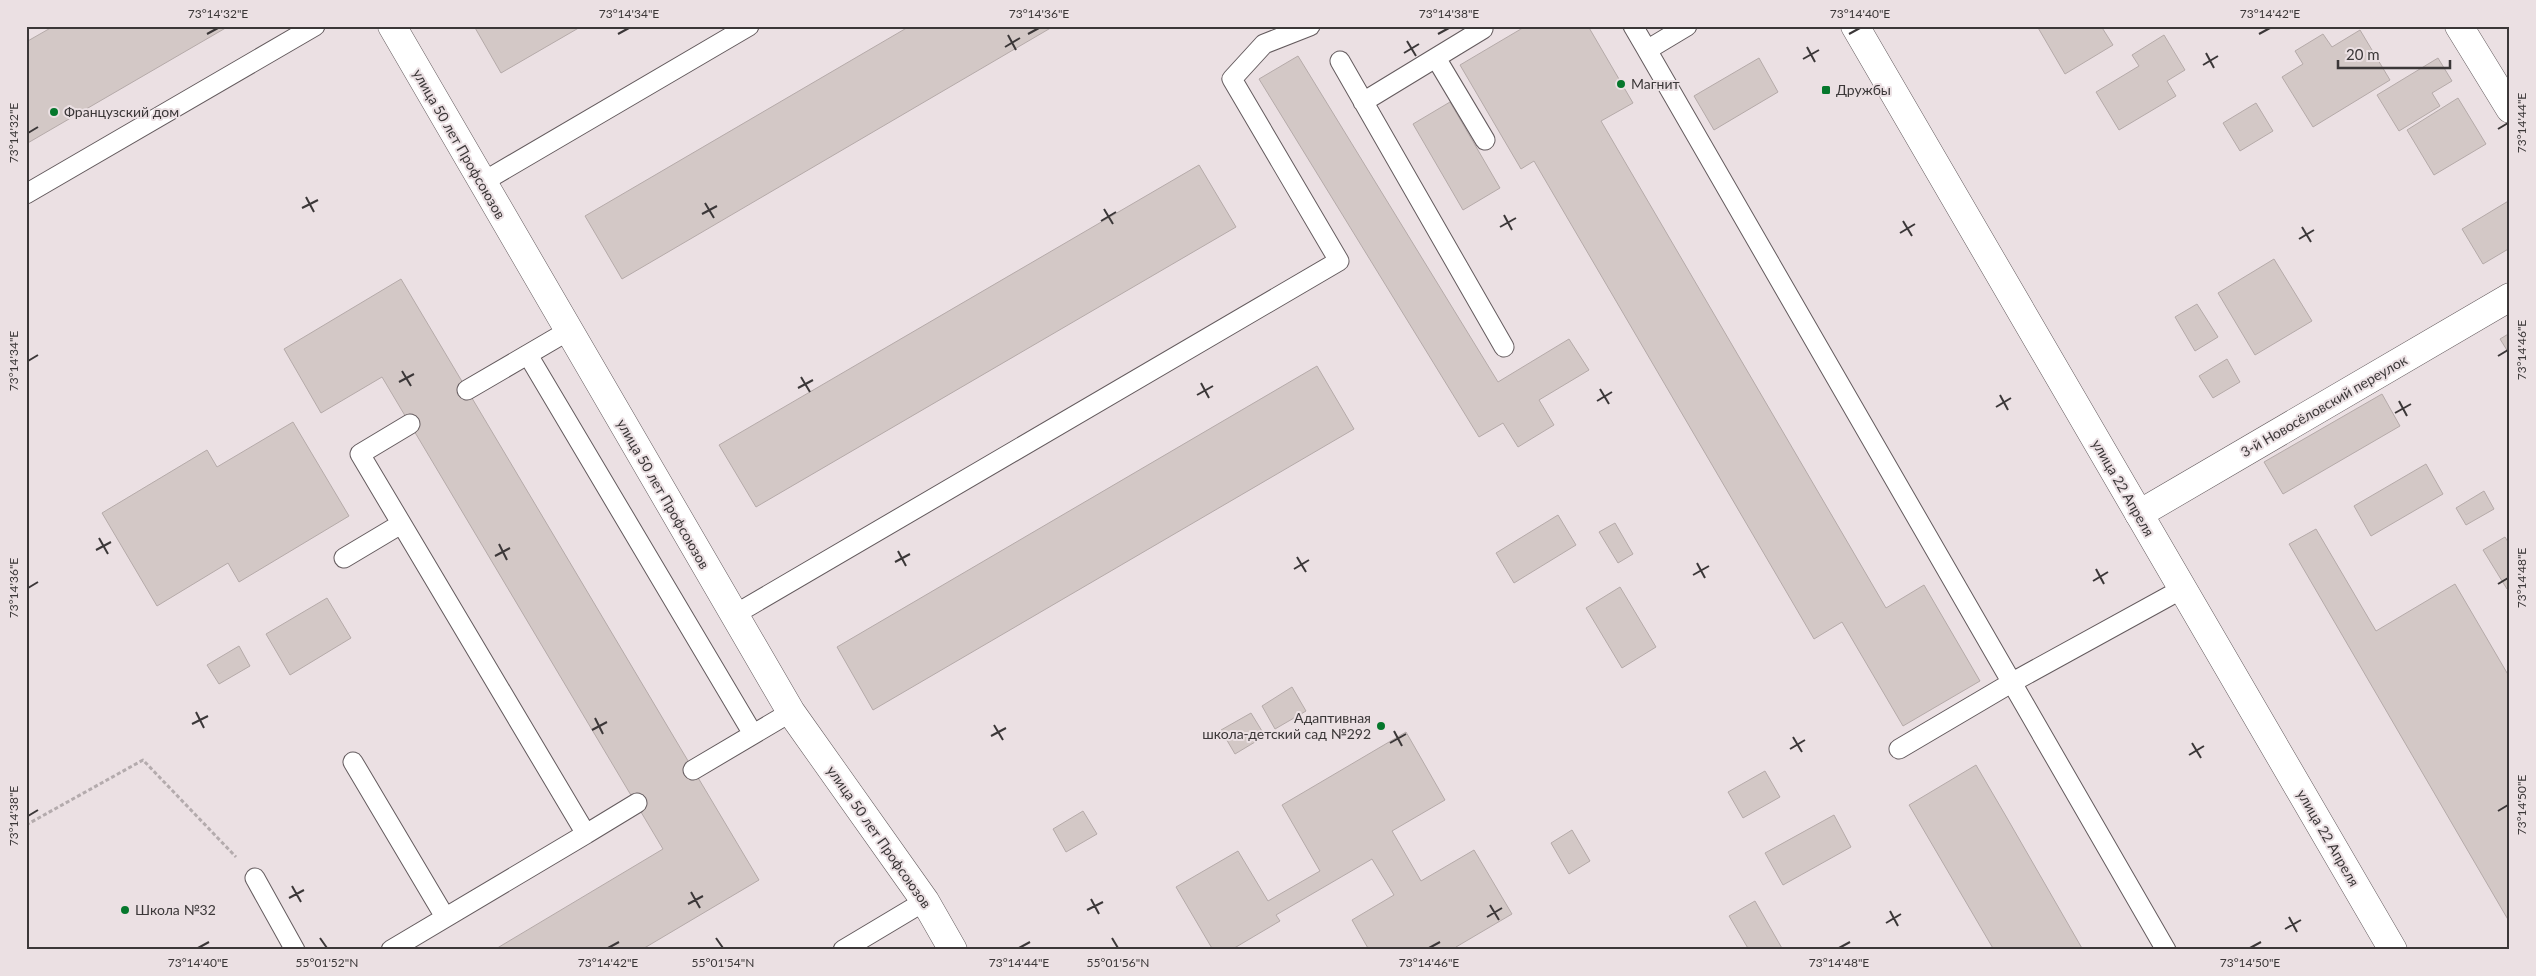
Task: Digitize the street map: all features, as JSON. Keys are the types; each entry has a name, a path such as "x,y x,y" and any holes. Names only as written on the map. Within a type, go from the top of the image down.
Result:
{"street":[{"name":"улица 50 лет Профсоюзов","path":"392,26 790,712 925,901 954,950"},
{"name":"улица 22 Апреля","path":"1855,26 2393,950"},
{"path":"2459,26 2510,109"},
{"name":"3-й Новосёловский переулок","path":"2138,514 2510,297"}],"lane":[{"path":"26,194 315,26"},
{"path":"481,182 749,26"},
{"path":"734,615 1339,261 1232,79 1264,44 1310,26"},
{"path":"1633,26 2166,950"},
{"path":"1647,50 1687,26"},
{"path":"1363,102 1436,58 1482,27"},
{"path":"1436,58 1485,140"},
{"path":"1340,61 1504,347"},
{"path":"467,390 568,331"},
{"path":"528,355 753,734"},
{"path":"410,424 360,454 586,834"},
{"path":"344,558 401,524"},
{"path":"1899,749 2011,683 2182,589"},
{"path":"693,770 790,712"},
{"path":"353,762 445,917"},
{"path":"391,950 637,804"},
{"path":"255,878 295,950"},
{"path":"843,950 925,901"}],"path":[{"path":"26,825 143,760 255,878"}],"building":[{"name":"Французский дом","path":"54,26 229,26 26,144 26,42"},
{"path":"474,26 582,26 501,73"},
{"path":"910,26 1054,26 622,279 585,216"},
{"path":"1526,26 1588,26 1633,103 1601,121 1886,608 1924,585 1980,681 1903,726 1842,622 1814,639 1534,161 1521,169 1460,65"},
{"path":"2037,26 2101,26 2113,45 2065,74"},
{"path":"2360,30 2390,80 2313,127 2282,77 2303,64 2295,51 2323,34 2332,47"},
{"path":"2164,35 2185,70 2167,81 2176,96 2119,130 2096,92 2139,66 2132,55"},
{"path":"1298,56 1498,382 1569,339 1589,370 1539,400 1554,425 1518,447 1503,423 1479,437 1259,79"},
{"path":"1759,58 1778,92 1714,130 1694,96"},
{"path":"2438,58 2452,81 2432,93 2440,106 2399,131 2377,95"},
{"path":"2458,98 2486,144 2434,175 2407,130"},
{"path":"1450,102 1500,188 1463,210 1413,124"},
{"path":"2256,103 2273,131 2240,151 2223,123"},
{"path":"1199,165 1236,227 756,507 719,445"},
{"path":"2510,200 2510,248 2483,264 2462,229"},
{"path":"2274,259 2312,321 2255,355 2218,293"},
{"path":"401,279 759,880 641,950 494,950 663,849 382,377 321,413 284,349"},
{"path":"2197,304 2218,337 2195,351 2175,317"},
{"path":"2510,333 2510,355 2500,339"},
{"path":"2227,359 2240,382 2213,398 2199,376"},
{"path":"1317,366 1354,429 873,710 837,647"},
{"path":"2382,394 2400,426 2283,494 2264,462"},
{"path":"293,422 349,516 239,582 228,563 157,606 102,513 207,450 217,467"},
{"path":"2426,464 2443,494 2371,536 2354,506"},
{"path":"2484,491 2494,509 2466,525 2456,508"},
{"path":"1558,515 1576,545 1514,583 1496,553"},
{"path":"1615,523 1633,554 1618,563 1599,532"},
{"path":"2316,529 2376,631 2455,584 2510,678 2510,923 2289,544"},
{"path":"2505,537 2510,545 2510,588 2507,589 2483,550"},
{"path":"1620,587 1656,647 1622,668 1586,608"},
{"path":"327,598 351,638 290,675 266,634"},
{"path":"239,646 250,666 219,684 207,665"},
{"path":"1292,687 1306,711 1275,729 1262,706"},
{"path":"1251,713 1265,736 1235,754 1221,730"},
{"path":"1406,732 1445,800 1392,831 1421,881 1474,850 1512,914 1456,947 1458,950 1369,950 1352,920 1394,895 1372,859 1276,915 1280,921 1231,950 1213,950 1176,887 1238,851 1268,901 1320,871 1282,805"},
{"path":"1976,765 2083,950 1994,950 1909,805"},
{"path":"1765,771 1780,797 1743,818 1728,792"},
{"path":"1083,811 1097,834 1066,852 1053,829"},
{"path":"1834,815 1851,847 1783,885 1765,853"},
{"path":"1572,830 1590,861 1569,874 1551,843"},
{"path":"1755,901 1783,950 1749,950 1729,916"}],"place":[{"name":"Магнит","path":"1621,84"},
{"name":"Дружбы","path":"1826,90"},
{"name":"Французский дом","path":"54,112"},
{"name":"Адаптивная школа-детский сад №292","path":"1381,726"},
{"name":"Школа №32","path":"125,910"}]}
